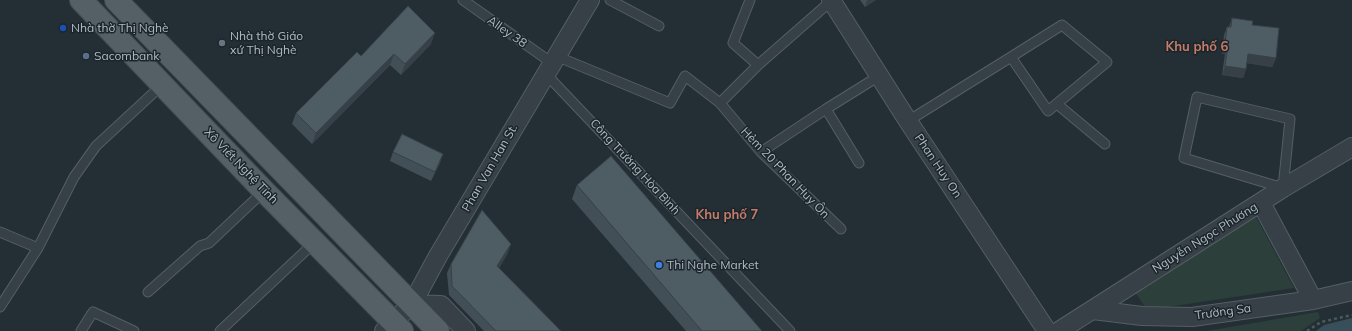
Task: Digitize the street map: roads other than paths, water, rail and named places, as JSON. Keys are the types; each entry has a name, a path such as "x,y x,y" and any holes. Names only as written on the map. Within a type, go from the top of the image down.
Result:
{"main road":[{"name":"Xô Viết Nghệ Tĩnh","path":"82,0 162,85 315,242 393,328"},
{"path":"116,0 438,331"},
{"path":"162,85 181,68"}],"street":[{"name":"Phan Van Han St.","path":"393,328 412,304 438,256 590,0"},
{"name":"Phan Huy On","path":"831,0 908,121 1047,331"},
{"name":"Nguyễn Ngọc Phương","path":"1059,331 1283,188 1352,147"},
{"path":"1261,203 1313,300"},
{"name":"Trường Sa","path":"1093,310 1142,316 1192,317 1313,300 1352,291"},
{"path":"412,304 441,305 466,331"}],"lane":[{"name":"Alley 38","path":"463,0 551,64"},
{"path":"610,0 659,26"},
{"path":"750,0 733,43 758,65"},
{"path":"720,104 758,65 831,0"},
{"path":"908,121 1062,25 1107,62 1048,112 1011,57"},
{"name":"Hẻm 20 Phan Huy Ôn","path":"551,64 670,103 685,76 720,104 761,152 841,229"},
{"name":"Công Trường Hòa Bình","path":"551,64 790,331"},
{"path":"761,152 879,76"},
{"path":"0,307 38,248 74,176 96,146 162,85"},
{"path":"1197,97 1290,119 1283,188 1184,158 1197,97"},
{"path":"1057,104 1106,144"},
{"path":"826,109 859,163"},
{"path":"148,292 200,246 209,244 264,190"},
{"path":"0,232 38,248"},
{"path":"220,331 315,242"},
{"path":"81,331 93,312 134,331"}],"water":[{"path":"1352,318 1352,331 1316,331 1324,325"}],"place":[{"name":"Nhà thờ Thị Nghè","path":"63,28"},
{"name":"Nhà thờ Giáo xứ Thị Nghè","path":"222,43"},
{"name":"Sacombank","path":"86,56"},
{"name":"Thi Nghe Market","path":"659,265"}],"district":[{"name":"Khu phố 6","path":"1197,47"},
{"name":"Khu phố 7","path":"727,215"}]}
